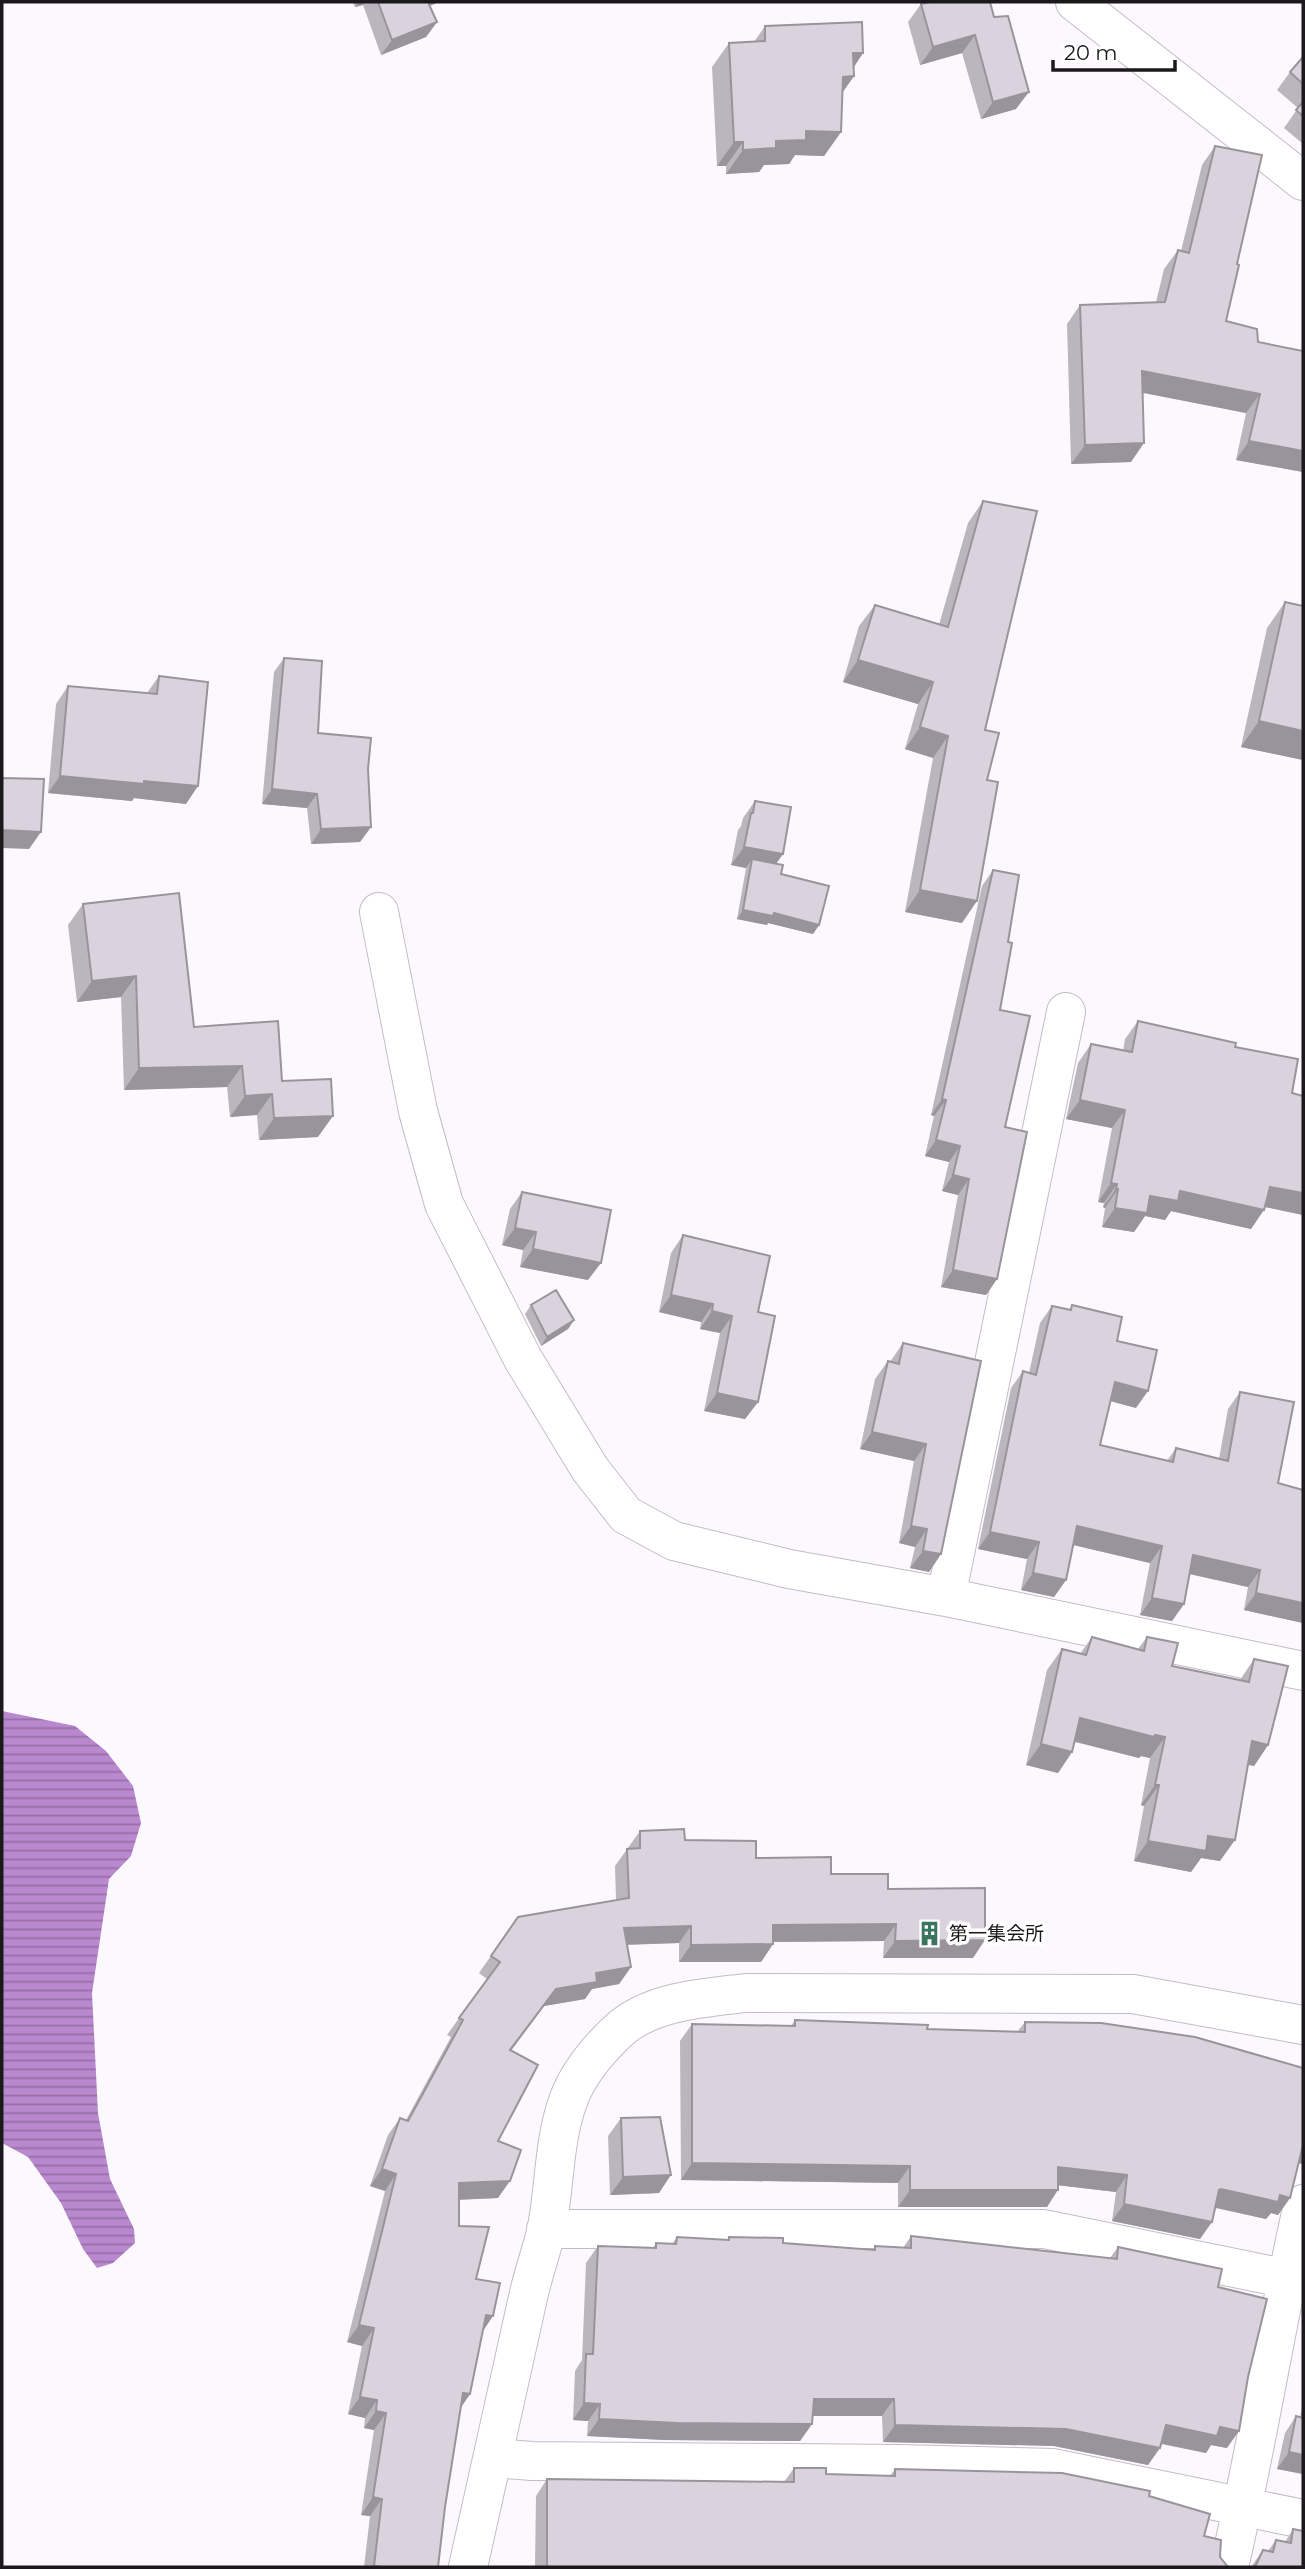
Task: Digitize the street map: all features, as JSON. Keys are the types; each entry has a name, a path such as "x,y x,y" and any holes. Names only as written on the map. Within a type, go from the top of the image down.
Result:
{"street":[{"path":"1075,2 1303,181"},
{"path":"379,912 418,1111 444,1204 523,1359 590,1469 626,1515 674,1541 789,1569 946,1597 1303,1671"},
{"path":"946,1597 1066,1012"},
{"path":"468,2567 546,2229 558,2142 568,2101 583,2073 618,2031 633,2019 689,2000 746,1993 1133,1994 1303,2025"},
{"path":"1229,2567 1295,2281 1303,2203"},
{"path":"546,2229 1044,2229 1295,2281"},
{"path":"493,2458 532,2461 1053,2468 1303,2519"}],"shaded area":[{"path":"2,1711 75,1726 106,1751 133,1786 141,1823 131,1856 109,1879 92,1993 98,2113 110,2179 134,2229 135,2243 113,2263 97,2268 83,2249 61,2203 28,2157 2,2143"}],"building":[{"path":"378,2 428,2 437,22 392,40"},
{"path":"990,2 994,17 1008,16 1029,92 993,102 975,35 933,47 921,4"},
{"path":"862,22 863,53 853,53 854,76 843,77 841,132 806,131 806,140 776,141 776,148 743,150 743,142 734,142 729,43 765,41 765,26"},
{"path":"1303,57 1303,84 1290,72"},
{"path":"1303,102 1303,116 1296,110"},
{"path":"1215,146 1262,155 1226,321 1257,329 1258,342 1303,351 1303,451 1249,441 1260,394 1142,371 1144,443 1085,445 1080,305 1165,302 1178,250 1189,253"},
{"path":"983,501 1037,511 985,730 999,733 987,780 998,782 977,901 920,890 948,736 920,727 933,682 858,660 875,605 948,627"},
{"path":"1285,602 1303,606 1303,731 1259,721"},
{"path":"284,658 322,661 318,733 371,738 368,769 371,827 321,829 317,794 272,789"},
{"path":"159,676 208,682 198,786 60,776 68,686 157,694"},
{"path":"2,778 44,779 41,832 2,830"},
{"path":"755,801 791,807 783,854 744,847"},
{"path":"752,859 783,865 781,874 829,886 819,925 774,913 773,916 743,910"},
{"path":"993,870 1019,875 1008,942 1012,943 1000,1010 1030,1016 1005,1127 1027,1132 997,1279 953,1270 969,1179 953,1175 960,1146 936,1140 946,1100 942,1099"},
{"path":"179,893 194,1027 278,1021 282,1081 331,1079 333,1116 274,1118 272,1094 245,1096 242,1066 139,1068 136,976 92,981 83,904"},
{"path":"1138,1021 1236,1043 1235,1047 1298,1059 1292,1093 1303,1096 1303,1193 1270,1187 1264,1210 1180,1191 1178,1201 1150,1196 1147,1213 1115,1208 1118,1189 1117,1184 1111,1183 1125,1110 1080,1100 1091,1044 1132,1052"},
{"path":"522,1192 611,1210 601,1263 533,1249 536,1232 515,1228"},
{"path":"683,1235 770,1256 758,1312 775,1316 758,1402 717,1393 732,1316 712,1311 713,1304 671,1295"},
{"path":"556,1290 574,1320 547,1337 531,1305"},
{"path":"1072,1305 1122,1317 1117,1341 1157,1350 1148,1391 1115,1382 1100,1445 1173,1462 1176,1448 1228,1461 1240,1392 1294,1402 1278,1483 1303,1490 1303,1603 1256,1593 1260,1570 1193,1555 1184,1604 1152,1598 1162,1546 1077,1526 1066,1580 1033,1573 1039,1542 990,1532 1023,1371 1036,1375 1052,1306 1071,1310"},
{"path":"903,1343 981,1361 941,1554 923,1551 927,1529 911,1526 926,1444 872,1432 888,1361 899,1364"},
{"path":"1092,1637 1144,1651 1147,1637 1178,1643 1172,1666 1249,1682 1254,1659 1288,1666 1268,1745 1252,1741 1235,1840 1208,1836 1206,1851 1148,1841 1159,1785 1155,1785 1165,1737 1154,1737 1080,1718 1072,1752 1041,1744 1062,1649 1086,1655"},
{"path":"684,1829 685,1840 756,1841 756,1858 831,1857 831,1874 888,1874 888,1889 985,1888 985,1940 895,1941 896,1924 773,1925 773,1944 691,1945 691,1926 624,1928 631,1967 596,1973 597,1982 556,1989 510,2050 538,2065 498,2141 521,2150 510,2181 459,2183 459,2226 489,2227 476,2279 500,2283 493,2316 486,2315 470,2394 463,2393 438,2567 374,2566 382,2499 373,2497 386,2413 376,2411 377,2400 360,2397 374,2328 359,2325 396,2174 382,2169 400,2118 408,2121 463,2020 459,2018 500,1962 491,1956 518,1917 629,1898 627,1849 640,1848 640,1831"},
{"path":"795,2020 928,2025 927,2029 1025,2032 1025,2022 1101,2023 1195,2037 1303,2068 1303,2145 1290,2198 1280,2195 1278,2202 1221,2189 1212,2222 1124,2204 1127,2175 1058,2167 1058,2190 910,2190 910,2166 692,2163 692,2024 795,2026"},
{"path":"660,2117 671,2175 623,2177 621,2118"},
{"path":"911,2236 1117,2259 1118,2247 1222,2269 1218,2287 1267,2299 1248,2377 1239,2431 1220,2427 1217,2436 1166,2425 1160,2448 1066,2429 895,2425 894,2399 814,2399 812,2424 676,2423 599,2419 600,2404 584,2403 586,2354 593,2354 598,2246 656,2248 656,2243 676,2244 677,2237 729,2240 729,2237 783,2238 783,2243 875,2250 875,2246 911,2248"},
{"path":"1296,2416 1303,2418 1303,2455 1289,2452"},
{"path":"794,2468 826,2468 826,2474 895,2476 895,2469 1062,2473 1150,2491 1149,2496 1210,2514 1204,2536 1221,2540 1220,2557 1228,2567 547,2567 547,2479 794,2482"},
{"path":"1293,2529 1303,2531 1303,2567 1253,2567 1263,2550 1273,2552 1276,2540 1291,2543"}],"place":[{"name":"第一集会所","path":"929,1933"}]}
